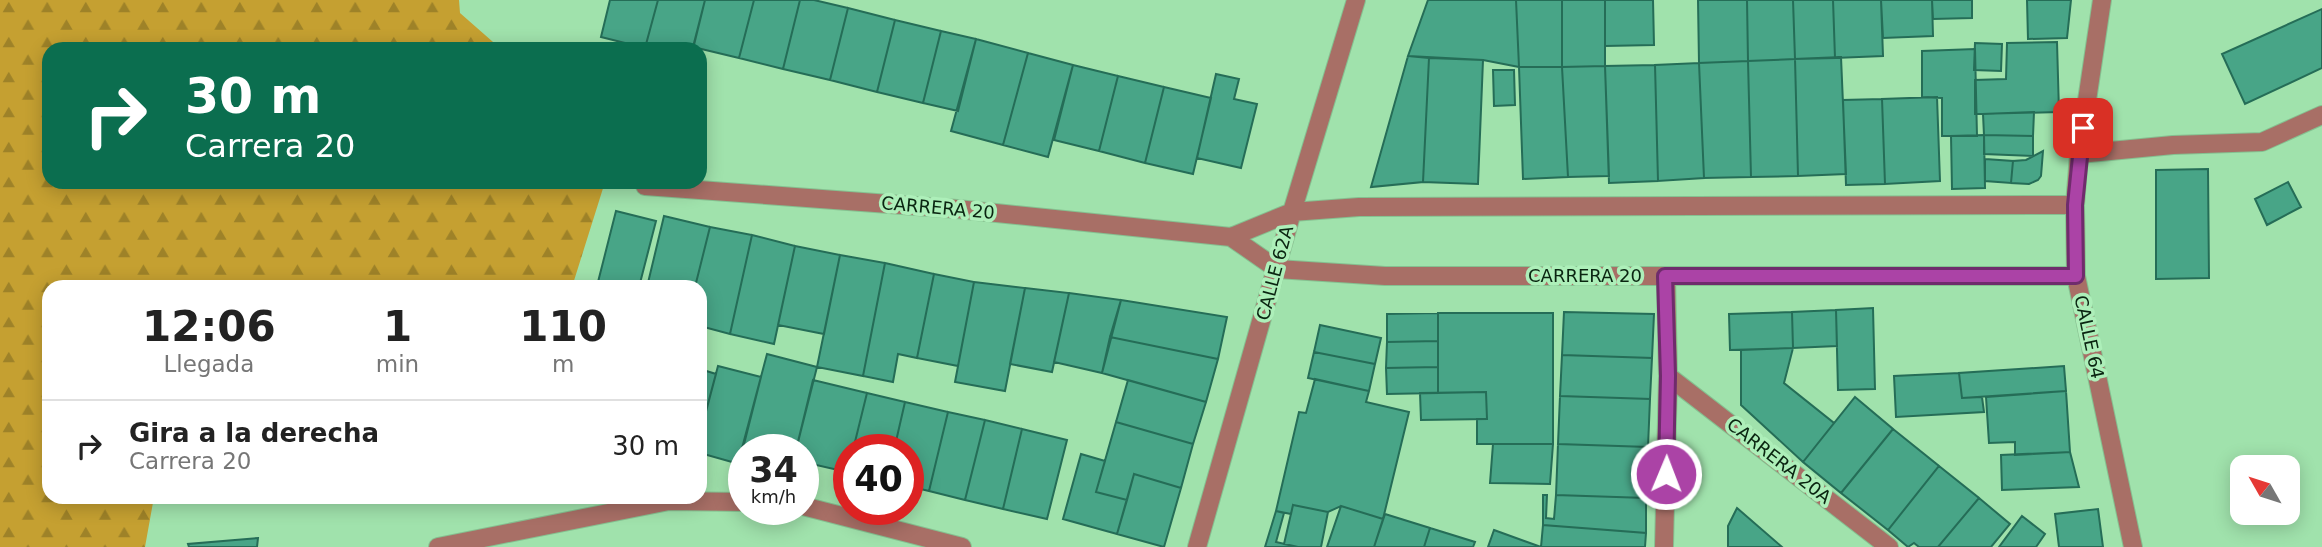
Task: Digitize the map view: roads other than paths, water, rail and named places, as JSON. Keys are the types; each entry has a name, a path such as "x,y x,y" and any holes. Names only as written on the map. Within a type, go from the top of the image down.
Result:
{"street":[{"name":"CALLE 62A","path":"1197,547 1292,212 1356,0"},
{"name":"CALLE 64","path":"2102,0 2079,153 2075,205 2076,276 2133,547"},
{"path":"2079,153 2173,145 2262,142 2322,115"},
{"name":"CARRERA 20","path":"686,189 957,209 1231,237 1292,212 1359,207 2075,205"},
{"name":"CARRERA 20","path":"1231,237 1277,269 1385,276 2076,276"},
{"path":"1664,547 1668,376 1665,276"},
{"name":"CARRERA 20A","path":"1668,376 1889,547"},
{"path":"707,502 728,502"},
{"path":"438,547 654,504"},
{"path":"819,510 962,547"}]}
